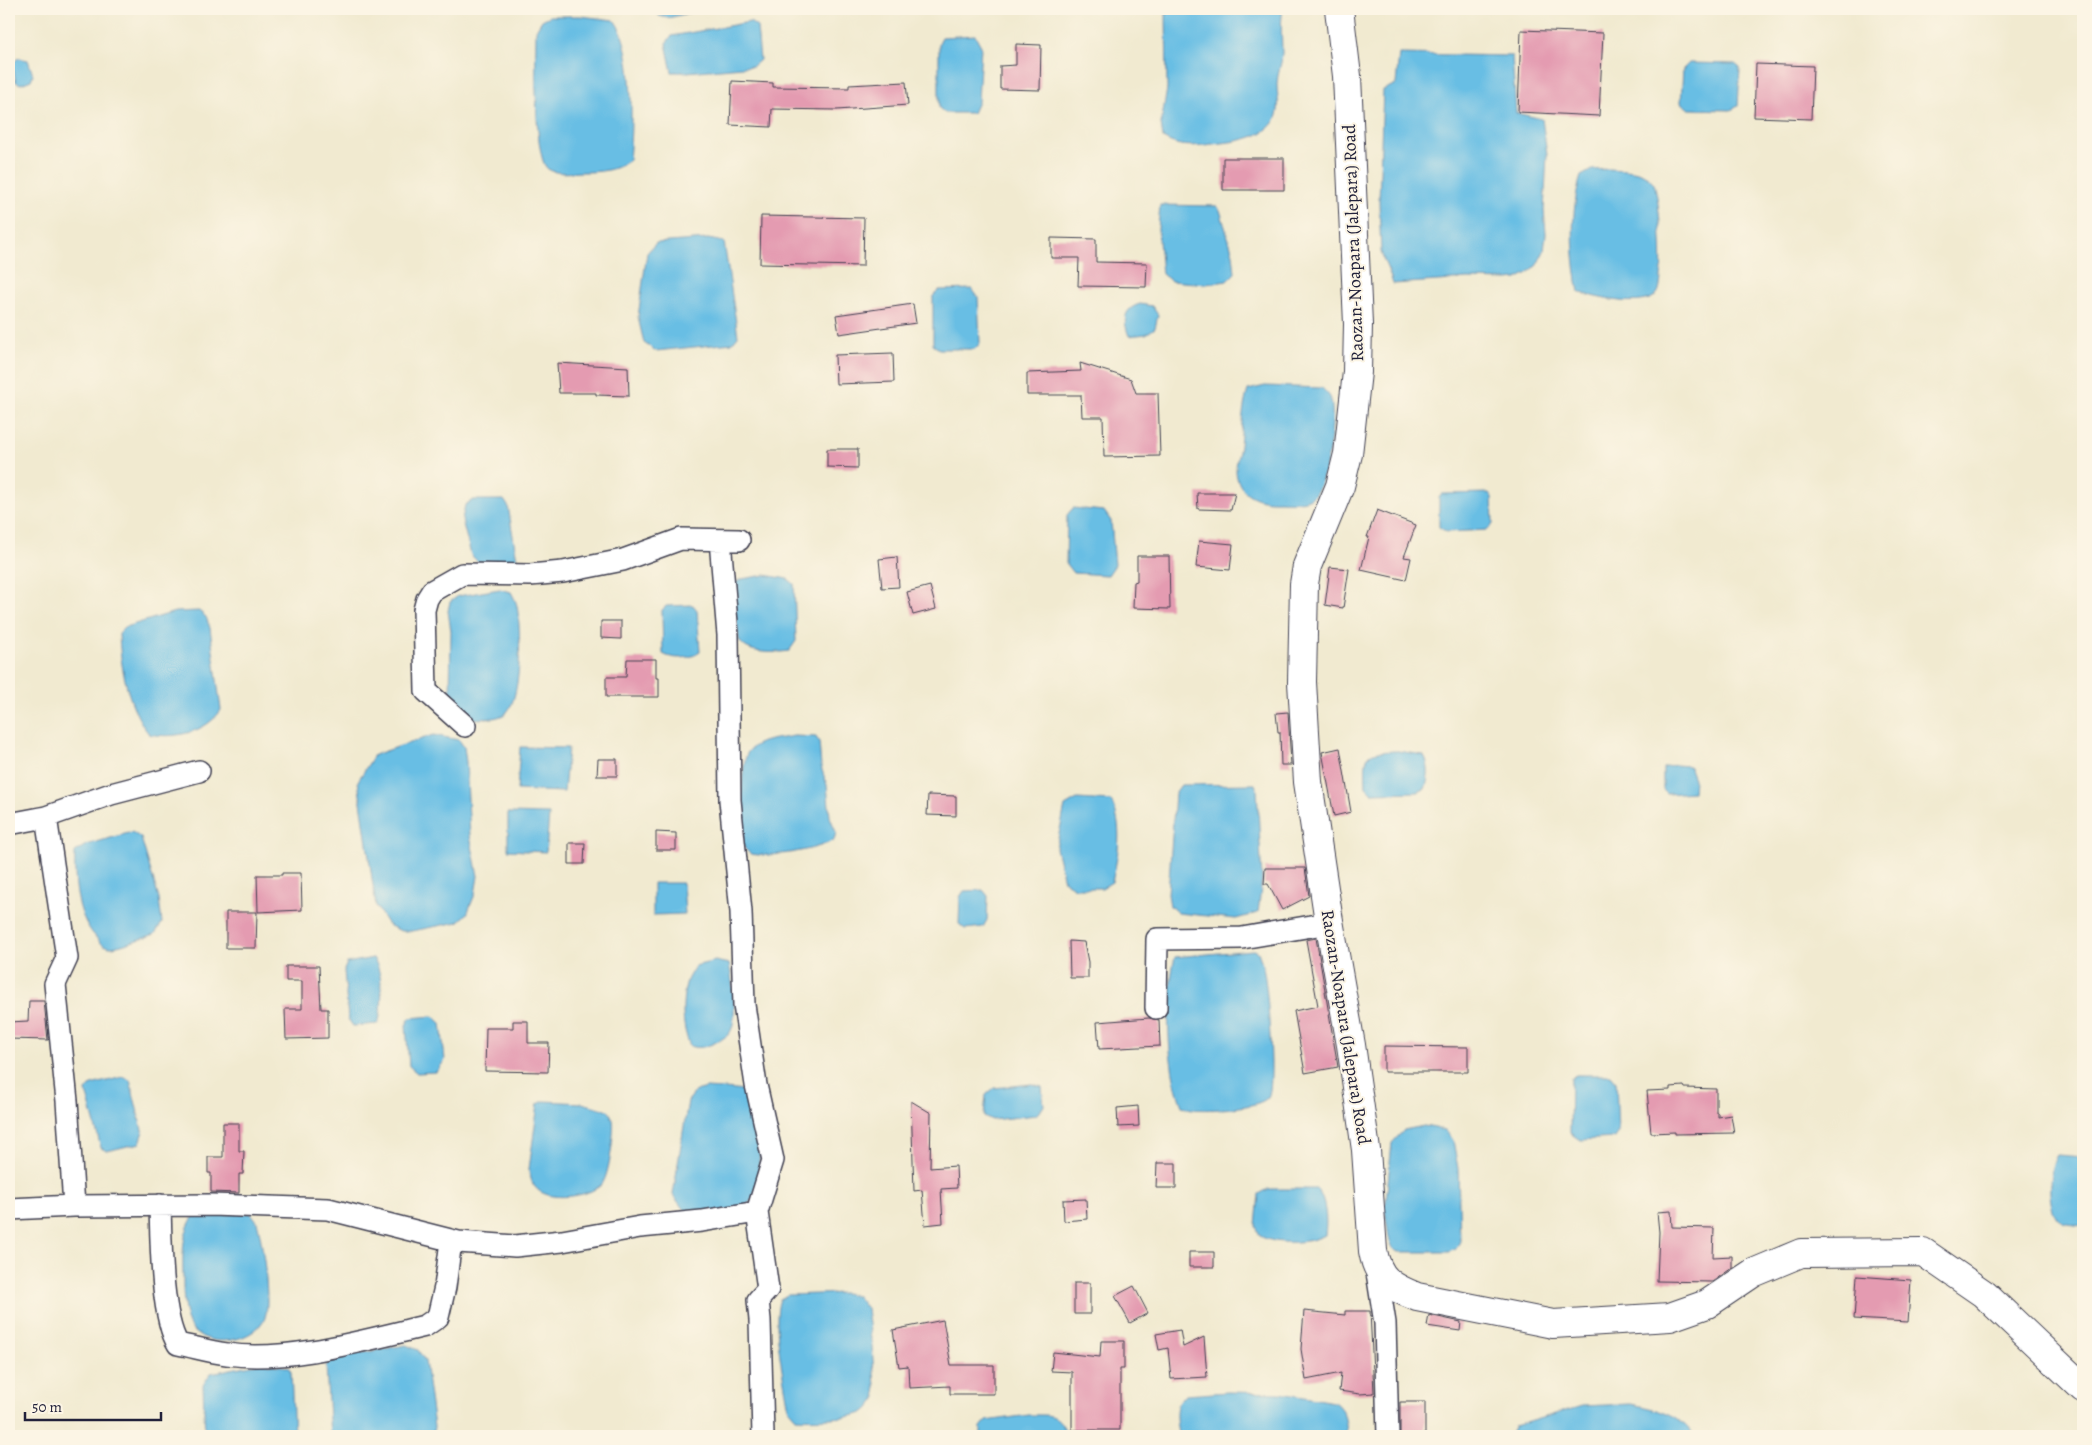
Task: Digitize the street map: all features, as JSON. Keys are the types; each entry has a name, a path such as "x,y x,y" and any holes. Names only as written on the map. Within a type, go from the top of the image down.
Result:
{"main road":[{"name":"Raozan-Noapara (Jalepara) Road","path":"1339,9 1347,76 1358,316 1357,372 1353,420 1340,486 1307,566 1304,584 1302,682 1308,782 1329,923 1352,1045 1364,1141 1375,1263 1382,1276 1390,1284 1416,1297 1553,1324 1670,1318 1707,1304 1753,1273 1802,1253 1923,1252 1984,1294 2083,1388"}],"street":[{"path":"465,726 426,691 424,610 427,599 432,591 462,574 530,575 563,572 623,560 680,539 729,540 730,800 741,912 744,1004 756,1085 773,1160 757,1212 768,1289 758,1300 764,1436"},
{"path":"9,824 46,818 111,794 198,770"},
{"path":"46,818 67,958 55,984 67,1101 74,1206"},
{"path":"1156,1008 1157,939 1242,938 1329,923"},
{"path":"9,1209 74,1206 160,1206 328,1210 450,1241 515,1246 562,1241 640,1227 702,1221 757,1212"},
{"path":"160,1206 167,1307 171,1333 178,1344 228,1354 271,1355 328,1349 424,1326 438,1317 445,1287 450,1241"},
{"path":"1375,1263 1385,1323 1388,1436"}],"water":[{"path":"657,9 705,9 668,18 659,16"},
{"path":"1166,9 1283,9 1281,26 1282,58 1277,84 1278,111 1274,122 1262,133 1246,139 1192,146 1177,144 1163,138 1161,124 1167,89"},
{"path":"550,16 580,16 614,20 621,32 629,67 631,128 629,160 619,167 601,171 560,173 548,169 543,161 536,104 536,30 542,20"},
{"path":"750,22 757,27 760,60 753,66 672,72 666,43 672,36"},
{"path":"975,35 981,46 978,102 973,113 945,113 939,108 939,43 942,37"},
{"path":"1399,54 1512,56 1516,113 1542,119 1547,155 1544,251 1537,265 1528,273 1517,279 1507,280 1467,279 1393,284 1381,252 1379,202 1383,90 1396,84"},
{"path":"18,58 28,60 33,75 31,80 21,84 16,82 12,64"},
{"path":"1689,63 1735,64 1740,68 1738,106 1731,110 1689,109 1681,103 1683,69"},
{"path":"1609,169 1638,172 1648,177 1654,184 1660,223 1662,259 1660,287 1657,294 1642,301 1619,301 1579,292 1573,234 1577,190 1581,176 1592,170"},
{"path":"1160,205 1217,206 1220,210 1233,254 1235,273 1227,281 1206,284 1171,281 1162,274 1158,229"},
{"path":"708,239 724,242 738,336 732,343 656,351 644,343 638,317 647,253 656,243"},
{"path":"972,289 978,297 980,343 975,349 939,349 933,345 933,296 939,290"},
{"path":"1140,304 1152,306 1158,315 1155,328 1146,334 1129,336 1125,321 1127,312"},
{"path":"1265,386 1322,388 1330,397 1332,418 1326,465 1317,490 1309,499 1270,501 1255,498 1244,490 1237,477 1236,466 1242,418 1248,390"},
{"path":"1489,493 1492,497 1493,523 1488,530 1447,532 1439,527 1439,498 1442,494"},
{"path":"473,500 504,500 508,506 517,560 478,562 471,555 462,520 465,505"},
{"path":"1073,508 1104,511 1111,521 1115,565 1108,575 1073,573 1066,564 1067,515"},
{"path":"765,575 788,579 794,584 796,641 789,651 755,651 743,645 739,640 732,594 735,583 742,579"},
{"path":"500,589 511,592 517,606 520,645 518,677 512,703 507,712 499,717 466,719 450,700 451,631 448,611 450,602 458,596"},
{"path":"693,605 697,610 700,652 682,658 663,654 662,610 666,606"},
{"path":"199,611 206,617 210,628 221,710 207,724 189,732 169,736 149,734 136,712 127,686 121,659 119,633 125,627 175,612"},
{"path":"433,735 459,740 464,747 470,836 478,876 475,894 467,914 458,922 412,931 401,931 388,925 376,906 358,781 374,755"},
{"path":"794,736 816,737 819,742 821,767 827,785 830,817 836,832 834,840 817,847 794,852 770,855 751,854 745,849 742,830 741,801 745,759 748,752 757,744"},
{"path":"520,747 568,748 564,792 517,790"},
{"path":"1398,751 1423,755 1428,771 1425,789 1417,792 1372,793 1366,787 1366,760 1368,756 1378,752"},
{"path":"1675,765 1689,766 1694,779 1693,792 1667,794 1663,790 1663,768"},
{"path":"1255,784 1257,790 1262,880 1258,913 1236,919 1178,913 1170,906 1168,894 1175,793 1181,785"},
{"path":"1077,799 1111,801 1115,811 1119,831 1116,862 1112,882 1102,888 1075,888 1064,881 1056,848 1065,806"},
{"path":"508,813 549,814 546,852 508,850"},
{"path":"132,832 141,838 159,899 162,923 155,934 108,947 98,940 84,918 80,907 75,874 75,852 86,845"},
{"path":"653,883 683,883 685,914 653,915"},
{"path":"983,890 988,896 987,920 983,927 965,929 959,924 960,897 964,891"},
{"path":"1253,950 1258,952 1261,960 1267,995 1271,1062 1268,1097 1255,1104 1233,1108 1200,1110 1182,1106 1173,1071 1169,1032 1170,993 1175,957"},
{"path":"373,958 377,964 382,990 378,1024 353,1026 348,1019 344,970 347,963"},
{"path":"715,961 729,964 734,1000 732,1028 729,1034 716,1042 704,1047 693,1047 690,1046 687,1039 683,1015 683,999 688,977 695,966"},
{"path":"433,1016 441,1023 445,1060 436,1072 417,1073 409,1066 406,1025 410,1018"},
{"path":"1576,1075 1611,1075 1616,1081 1618,1132 1614,1138 1580,1140 1570,1133 1571,1078"},
{"path":"123,1077 130,1080 143,1134 140,1143 107,1151 101,1148 86,1091 91,1085"},
{"path":"1032,1084 1042,1087 1044,1106 1036,1115 992,1120 984,1116 986,1095 994,1088"},
{"path":"707,1088 745,1092 751,1099 756,1112 760,1146 757,1180 750,1202 736,1209 701,1214 684,1210 673,1195 688,1101 696,1091"},
{"path":"544,1101 582,1103 609,1111 613,1120 611,1153 605,1179 596,1189 579,1195 558,1197 541,1192 535,1187 529,1169 538,1104"},
{"path":"1424,1126 1445,1130 1453,1140 1458,1169 1460,1241 1456,1249 1449,1252 1398,1252 1393,1249 1389,1238 1385,1211 1392,1143 1404,1130"},
{"path":"2057,1155 2083,1157 2083,1226 2063,1223 2053,1211 2050,1180"},
{"path":"1268,1189 1317,1189 1325,1211 1325,1235 1301,1242 1275,1241 1260,1236 1256,1226 1259,1194"},
{"path":"251,1213 257,1222 263,1255 267,1298 265,1317 260,1326 243,1337 221,1341 210,1340 193,1330 185,1313 183,1262 187,1230 194,1216"},
{"path":"845,1293 857,1296 867,1309 876,1399 866,1411 853,1416 796,1418 789,1410 780,1353 777,1323 780,1299 788,1295"},
{"path":"406,1345 418,1350 425,1361 434,1427 432,1436 330,1436 326,1365 334,1358"},
{"path":"261,1363 288,1367 291,1372 294,1436 205,1436 203,1385 211,1373"},
{"path":"1228,1392 1280,1393 1334,1402 1343,1413 1347,1436 1178,1436 1176,1413 1181,1398 1186,1395"},
{"path":"1631,1404 1658,1411 1682,1422 1694,1436 1510,1436 1515,1426 1582,1406"},
{"path":"1029,1415 1044,1415 1058,1419 1068,1436 981,1436 981,1427 986,1421"}],"building":[{"path":"1521,30 1603,33 1599,116 1518,112"},
{"path":"1016,44 1041,45 1040,90 1000,89 1000,66 1016,65"},
{"path":"1756,64 1813,66 1811,119 1754,117"},
{"path":"732,81 773,83 773,87 849,88 849,85 906,82 908,105 837,110 772,109 771,127 730,125"},
{"path":"1223,158 1284,158 1284,190 1223,190"},
{"path":"761,216 864,218 863,266 760,264"},
{"path":"1051,238 1096,239 1096,262 1147,263 1146,287 1078,286 1079,258 1051,258"},
{"path":"913,304 916,323 839,334 836,315"},
{"path":"893,353 894,382 836,384 835,355"},
{"path":"557,363 628,367 629,396 596,395 596,393 559,393"},
{"path":"1080,363 1131,379 1136,393 1158,393 1160,456 1104,457 1103,417 1082,417 1081,395 1027,395 1027,373 1081,371"},
{"path":"827,449 858,449 858,468 827,467"},
{"path":"1197,493 1235,493 1231,510 1198,509"},
{"path":"1377,510 1416,525 1404,557 1411,558 1406,580 1361,570 1369,537 1367,537"},
{"path":"1199,541 1233,544 1230,570 1196,567"},
{"path":"1137,556 1169,556 1170,609 1133,608 1134,582 1137,581"},
{"path":"897,557 899,587 882,588 879,559"},
{"path":"1330,567 1349,569 1343,608 1325,605"},
{"path":"930,586 936,609 913,615 907,592"},
{"path":"601,621 621,621 621,639 601,638"},
{"path":"627,659 656,659 659,697 606,697 606,677 626,677"},
{"path":"1288,712 1291,765 1281,765 1280,732 1278,732 1276,713"},
{"path":"1340,748 1351,812 1334,816 1322,752"},
{"path":"598,759 617,759 617,776 597,776"},
{"path":"928,795 956,796 956,816 927,815"},
{"path":"656,832 676,833 676,850 656,850"},
{"path":"569,843 585,843 584,864 569,864"},
{"path":"1265,868 1305,868 1309,896 1282,910 1268,884 1264,884"},
{"path":"282,873 301,873 302,910 258,912 257,875 282,875"},
{"path":"226,912 257,912 256,948 226,948"},
{"path":"1316,938 1338,1067 1305,1073 1294,1011 1318,1006 1306,940"},
{"path":"1069,941 1084,942 1088,962 1088,978 1070,978"},
{"path":"286,966 319,966 321,1009 328,1009 328,1038 286,1039 285,1009 302,1009 302,981 286,981"},
{"path":"29,1001 44,1001 48,1040 9,1039 9,1022 28,1021"},
{"path":"1149,1018 1159,1020 1160,1046 1099,1049 1097,1022"},
{"path":"513,1021 528,1021 528,1043 549,1043 548,1072 485,1071 486,1028 513,1028"},
{"path":"1384,1046 1468,1047 1468,1072 1384,1072"},
{"path":"1684,1086 1685,1088 1716,1089 1716,1113 1718,1113 1718,1117 1731,1115 1734,1133 1651,1133 1647,1091 1670,1090 1670,1087"},
{"path":"911,1101 931,1113 930,1168 956,1166 957,1188 941,1189 943,1223 925,1225 922,1190 914,1191"},
{"path":"1138,1106 1139,1126 1118,1127 1117,1108"},
{"path":"223,1123 239,1123 239,1151 244,1151 243,1174 239,1174 239,1193 211,1192 211,1173 208,1173 208,1157 223,1157"},
{"path":"1157,1163 1176,1163 1176,1188 1156,1188"},
{"path":"1086,1199 1087,1219 1064,1221 1063,1200"},
{"path":"1671,1211 1672,1227 1714,1228 1713,1257 1732,1256 1732,1268 1712,1282 1657,1281 1659,1232 1657,1212"},
{"path":"1189,1252 1214,1252 1214,1267 1189,1267"},
{"path":"1857,1276 1911,1280 1908,1322 1854,1319"},
{"path":"1074,1283 1090,1283 1090,1314 1074,1314"},
{"path":"1134,1286 1148,1313 1130,1323 1115,1296"},
{"path":"1304,1311 1345,1315 1345,1311 1370,1311 1374,1393 1360,1394 1339,1391 1341,1373 1306,1380 1301,1349"},
{"path":"1429,1315 1461,1322 1460,1331 1427,1326"},
{"path":"943,1320 951,1365 994,1365 994,1394 950,1394 950,1386 909,1388 908,1366 899,1367 893,1330"},
{"path":"1180,1330 1183,1347 1204,1337 1207,1377 1171,1379 1168,1348 1159,1350 1156,1334"},
{"path":"1101,1341 1124,1341 1124,1369 1120,1369 1120,1430 1072,1430 1072,1372 1051,1371 1053,1352 1100,1357"},
{"path":"1400,1402 1425,1402 1425,1436 1400,1436"}]}
